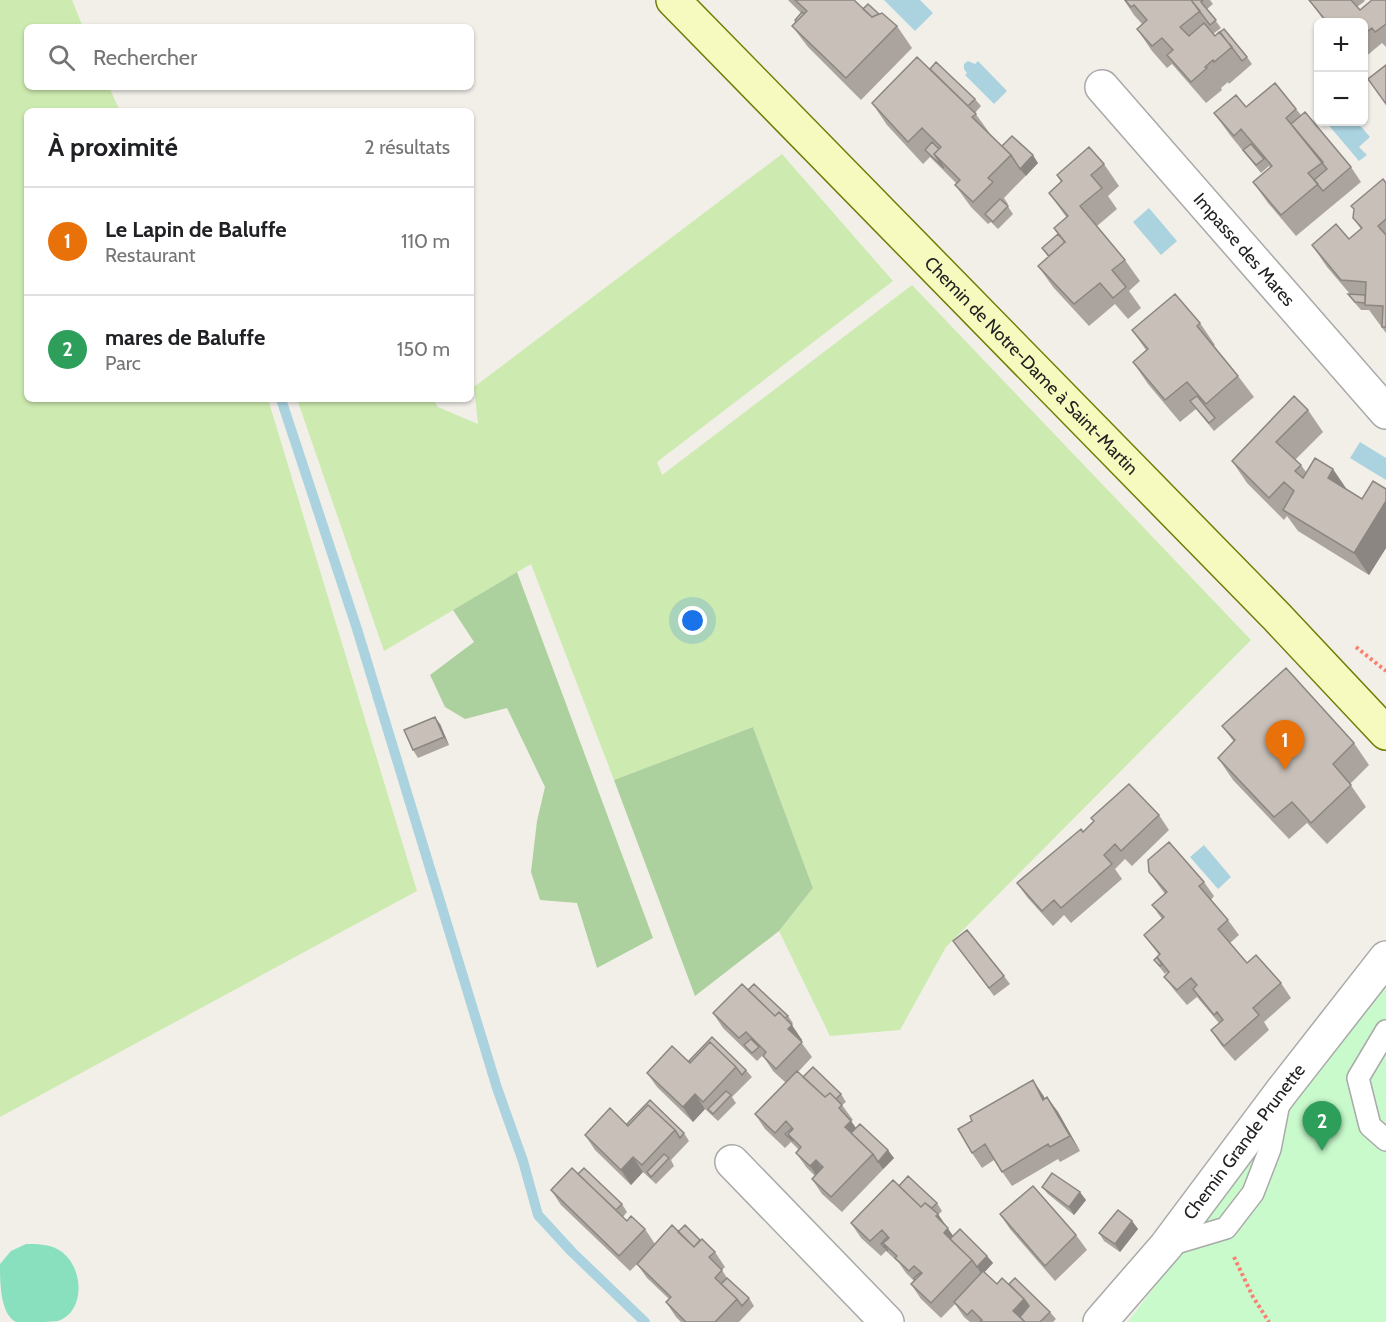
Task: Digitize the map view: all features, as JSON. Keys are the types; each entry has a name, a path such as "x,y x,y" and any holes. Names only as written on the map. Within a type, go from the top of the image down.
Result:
{"street":[{"name":"Chemin de Notre-Dame à Saint-Martin","path":"673,0 1268,608 1386,733"},
{"name":"Impasse des Mares","path":"1102,87 1386,412"},
{"name":"Chemin Grande Prunette","path":"1100,1322 1166,1246 1282,1091 1386,958"},
{"path":"732,1162 887,1322"}],"lane":[{"path":"1386,1031 1358,1078 1370,1126 1386,1140"},
{"path":"1166,1246 1226,1228 1253,1193 1270,1149 1282,1091"}],"path":[{"path":"1221,1230 1253,1297 1269,1322"}],"green space":[{"path":"0,0 72,0 82,24 24,24 24,90 110,90 119,108 24,108 24,402 269,402 417,891 0,1117"},
{"path":"782,154 893,281 657,462 662,475 912,285 1251,640 946,947 900,1030 830,1036 779,931 813,888 753,727 614,780 531,564 384,651 298,402 435,402 438,407 478,424 474,387"},
{"path":"517,572 653,938 597,968 577,903 540,900 531,872 537,821 545,787 507,708 465,719 445,707 430,675 474,642 453,610"},
{"path":"753,727 813,888 779,931 695,996 614,780"},
{"path":"1386,980 1386,1322 1128,1322"},
{"path":"26,1244 57,1249 66,1255 77,1275 78,1297 74,1307 68,1315 58,1321 16,1322 4,1305 0,1264 11,1251"}],"water":[{"path":"884,0 920,0 933,13 915,31"},
{"path":"968,61 975,64 978,61 1007,91 994,104 965,75 967,73 964,64"},
{"path":"1329,126 1360,126 1370,137 1359,147 1367,155 1359,161"},
{"path":"1149,208 1177,241 1161,255 1133,222"},
{"path":"1360,442 1386,458 1386,480 1350,458"},
{"path":"1204,845 1231,877 1218,889 1190,857"}],"building":[{"path":"795,0 854,0 872,17 882,13 897,26 846,78 792,26 807,11"},
{"path":"1125,0 1191,0 1200,11 1180,27 1189,36 1204,23 1215,36 1219,32 1232,47 1214,62 1213,60 1191,82 1167,55 1173,50 1162,38 1152,46 1137,29 1147,20 1134,5 1131,7"},
{"path":"1191,0 1203,0 1201,2 1216,20 1210,25"},
{"path":"1309,0 1351,0 1360,10 1372,0 1386,0 1386,24 1375,32 1372,28 1368,31 1368,18 1324,18"},
{"path":"868,4 879,14 872,17 863,9"},
{"path":"802,12 804,14 796,22 795,20"},
{"path":"1224,29 1247,57 1242,61 1220,32"},
{"path":"917,57 976,114 972,117 1011,155 988,178 993,182 973,202 955,185 960,180 934,154 941,147 922,128 908,142 872,103"},
{"path":"936,62 975,99 968,106 930,69"},
{"path":"1386,65 1386,104 1368,79"},
{"path":"1275,83 1296,109 1286,118 1323,162 1308,173 1318,184 1281,215 1253,182 1272,166 1241,129 1234,136 1214,113 1236,95 1246,107"},
{"path":"1305,112 1314,126 1317,126 1351,167 1323,191 1314,180 1327,169 1291,124"},
{"path":"1012,136 1033,155 1020,169 1002,146"},
{"path":"932,142 939,149 934,154 944,168 925,150"},
{"path":"1251,144 1264,159 1256,165 1243,150"},
{"path":"1089,147 1104,164 1091,175 1102,188 1080,206 1125,260 1112,270 1126,287 1113,298 1100,283 1074,304 1038,266 1065,242 1054,228 1068,216 1049,193 1062,181 1057,175"},
{"path":"1383,179 1386,183 1386,219 1378,226 1386,235 1386,327 1382,327 1383,306 1365,305 1366,282 1341,280 1312,245 1336,224 1349,239 1362,228 1353,218 1354,209 1351,206"},
{"path":"1000,199 1008,206 993,222 985,214"},
{"path":"1058,234 1065,242 1049,256 1042,248"},
{"path":"1175,294 1200,323 1197,326 1238,376 1206,404 1187,382 1165,400 1133,362 1148,349 1132,330"},
{"path":"1348,294 1365,295 1365,303 1355,302"},
{"path":"1197,396 1215,418 1209,423 1190,401"},
{"path":"1294,396 1308,410 1276,442 1301,465 1295,471 1303,478 1315,458 1333,469 1328,478 1362,499 1373,481 1386,489 1386,501 1354,553 1283,510 1294,491 1284,482 1269,498 1232,461"},
{"path":"1286,668 1354,743 1333,764 1351,785 1311,823 1292,802 1274,817 1218,758 1235,740 1222,726"},
{"path":"435,717 444,737 413,750 404,730"},
{"path":"1129,784 1159,815 1121,851 1115,844 1104,855 1112,864 1061,908 1054,900 1042,911 1017,883 1081,829 1083,832 1094,821 1091,818"},
{"path":"1169,842 1204,882 1199,886 1228,920 1218,929 1247,963 1256,955 1281,983 1253,1008 1259,1015 1224,1046 1211,1030 1223,1020 1217,1012 1214,1015 1193,989 1197,985 1191,978 1177,990 1164,977 1169,972 1157,957 1160,954 1144,935 1164,917 1152,905 1167,892 1149,872 1148,860"},
{"path":"967,930 1004,976 989,988 953,941"},
{"path":"1157,957 1162,965 1160,966 1154,960"},
{"path":"742,984 775,1016 779,1012 792,1025 788,1029 802,1042 776,1069 763,1056 766,1052 746,1032 739,1038 713,1013"},
{"path":"754,984 788,1016 785,1018 779,1012 775,1016 748,990"},
{"path":"712,1037 746,1070 742,1075 710,1042 690,1063 689,1061"},
{"path":"751,1039 759,1047 752,1053 744,1045"},
{"path":"710,1042 736,1067 703,1102 695,1094 683,1107 647,1073 672,1046 690,1063"},
{"path":"813,1067 841,1094 836,1099 830,1093 825,1097 803,1077"},
{"path":"797,1071 825,1097 830,1093 842,1105 839,1108 851,1121 845,1127 873,1154 831,1197 812,1179 823,1167 816,1160 810,1166 796,1153 801,1147 788,1134 793,1129 786,1121 775,1133 755,1114"},
{"path":"1033,1080 1043,1100 1047,1097 1070,1136 1050,1147 1048,1144 1002,1172 985,1144 972,1153 958,1129 972,1121 970,1116"},
{"path":"726,1091 731,1095 713,1114 708,1109"},
{"path":"650,1100 684,1133 680,1138 675,1130 648,1105 628,1126 627,1124"},
{"path":"648,1105 675,1130 642,1165 633,1157 621,1170 585,1135 610,1108 628,1126"},
{"path":"860,1124 888,1150 878,1162 851,1133"},
{"path":"664,1154 669,1158 651,1177 647,1172"},
{"path":"572,1168 627,1221 631,1216 645,1229 619,1256 551,1190"},
{"path":"584,1168 622,1204 616,1210 578,1174"},
{"path":"1052,1173 1080,1192 1069,1207 1042,1187"},
{"path":"908,1176 937,1203 932,1208 925,1203 921,1207 899,1186"},
{"path":"893,1180 921,1207 925,1203 938,1214 936,1216 948,1228 944,1233 972,1260 931,1303 911,1284 922,1273 914,1266 909,1271 895,1258 897,1256 883,1243 889,1238 882,1230 870,1241 851,1223"},
{"path":"1033,1186 1076,1235 1045,1266 1000,1214"},
{"path":"1118,1210 1132,1221 1115,1244 1099,1233"},
{"path":"672,1225 694,1247 702,1239 715,1252 709,1257 722,1270 715,1278 737,1299 715,1322 686,1322 666,1302 671,1297 637,1264"},
{"path":"685,1225 700,1240 694,1247 678,1232"},
{"path":"960,1229 987,1256 977,1267 950,1239"},
{"path":"983,1271 997,1284 1002,1278 1024,1299 1013,1311 1025,1322 980,1322 982,1320 972,1310 967,1315 954,1302"},
{"path":"727,1278 749,1298 742,1306 721,1284"},
{"path":"1015,1278 1050,1312 1040,1322 1025,1322 1020,1317 1029,1306 1009,1284"}],"waterway":[{"path":"282,402 357,629 538,1215 572,1252 645,1322"}],"place":[{"name":"Le Lapin de Baluffe","path":"1285,770"},
{"name":"mares de Baluffe","path":"1322,1151"}]}
